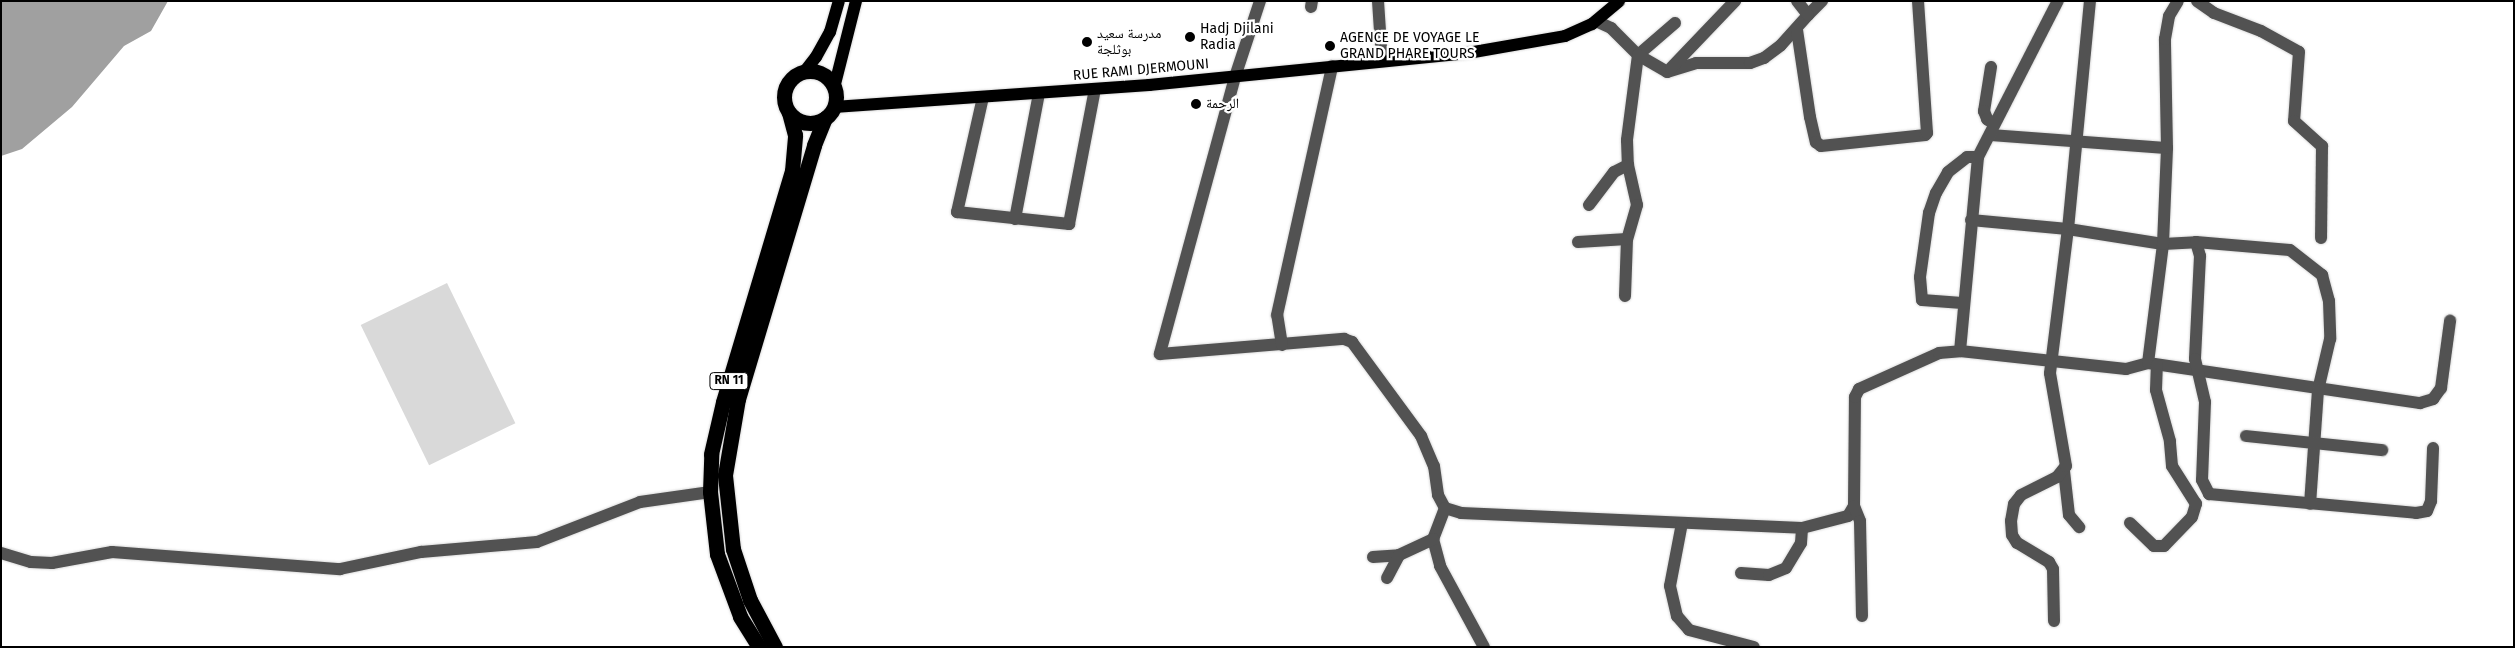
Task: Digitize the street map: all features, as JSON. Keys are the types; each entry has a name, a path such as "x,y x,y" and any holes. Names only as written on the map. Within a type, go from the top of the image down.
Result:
{"highway":[{"path":"804,71 823,74 834,88 829,112 810,123 789,113 785,106 785,88 789,80 804,71"},
{"name":"RN 11","path":"775,647 750,600 733,549 725,475 738,399 814,145 829,112"},
{"name":"RN 11","path":"759,647 740,616 718,554 710,492 711,454 723,402 792,171 795,135 789,113"}],"main road":[{"path":"804,71 816,57 830,32 839,1"},
{"path":"834,88 856,1"},
{"name":"RUE RAMI DJERMOUNI","path":"829,112 983,97 1236,77 1468,52 1564,36 1596,21 1619,1"}],"street":[{"path":"1260,1 1236,77 1160,354 1344,340 1352,342 1421,436 1434,466 1438,495 1445,508 1460,513 1802,528 1848,516 1854,506"},
{"path":"1378,1 1382,61"},
{"path":"1667,72 1735,1"},
{"path":"1797,1 1808,15"},
{"path":"1596,21 1611,28 1638,56 1667,72 1696,63 1750,63 1764,58 1797,30 1822,1"},
{"path":"1797,30 1810,117 1816,142 1821,146 1925,136 1928,132 1918,1"},
{"path":"1960,351 1962,303 1978,157 2058,1"},
{"path":"2079,527 2069,515 2064,471 2065,450 2051,393 2052,360 2068,229 2090,1"},
{"path":"2178,1 2168,16 2165,39 2167,148 2163,244 2153,364 2156,390 2170,441 2172,466 2196,504"},
{"path":"2197,1 2214,13 2261,31 2299,52 2294,121 2322,146 2321,238"},
{"path":"1625,296 1627,239 1637,206 1628,165 1627,140 1638,56 1675,23"},
{"path":"1282,345 1277,315 1332,66"},
{"path":"1991,66 1984,111 1992,129"},
{"path":"983,97 957,212 1069,224 1094,89"},
{"path":"1016,219 1039,93"},
{"path":"1992,129 2076,140 2167,148"},
{"path":"1962,303 1922,300 1920,277 1929,213 1936,193 1948,172 1967,157 1978,157"},
{"path":"1589,205 1614,172 1628,165"},
{"path":"1971,220 2068,229 2163,244 2196,242 2290,250 2322,275 2329,301 2330,339 2318,390 2310,504"},
{"path":"1578,242 1627,239"},
{"path":"2196,242 2200,256 2195,359 2205,402 2202,480 2209,494"},
{"path":"1862,616 1860,521 1854,506 1855,397 1859,389 1913,362 1939,353 1960,351 2126,369 2153,364 2197,373 2420,403 2433,399 2441,388 2450,321"},
{"path":"2246,436 2382,450"},
{"path":"2130,523 2154,546 2164,546 2192,517 2196,504 2209,494 2416,513 2427,510 2431,501 2433,448"},
{"path":"2054,621 2053,569 2049,562 2017,543 2012,535 2011,521 2014,504 2021,495 2064,471"},
{"path":"1,553 32,562 52,563 112,552 340,569 421,552 537,542 655,497 710,492"},
{"path":"1445,508 1433,539 1440,566 1484,647"},
{"path":"1682,523 1670,586 1677,616 1688,630 1754,647"},
{"path":"1741,573 1769,575 1786,568 1794,558 1801,543 1802,528"},
{"path":"1373,557 1398,555 1433,539"},
{"path":"1387,578 1398,555"}],"shaded area":[{"path":"1,1 168,1 151,31 124,46 72,107 22,149 1,156"},
{"path":"447,283 515,423 429,465 361,325"}],"place":[{"name":"Hadj Djilani Radia","path":"1190,37"},
{"name":"مدرسة سعيد بوثلجة","path":"1087,42"},
{"name":"AGENCE DE VOYAGE LE GRAND PHARE TOURS","path":"1330,46"},
{"name":"الرحمة","path":"1196,104"}]}
